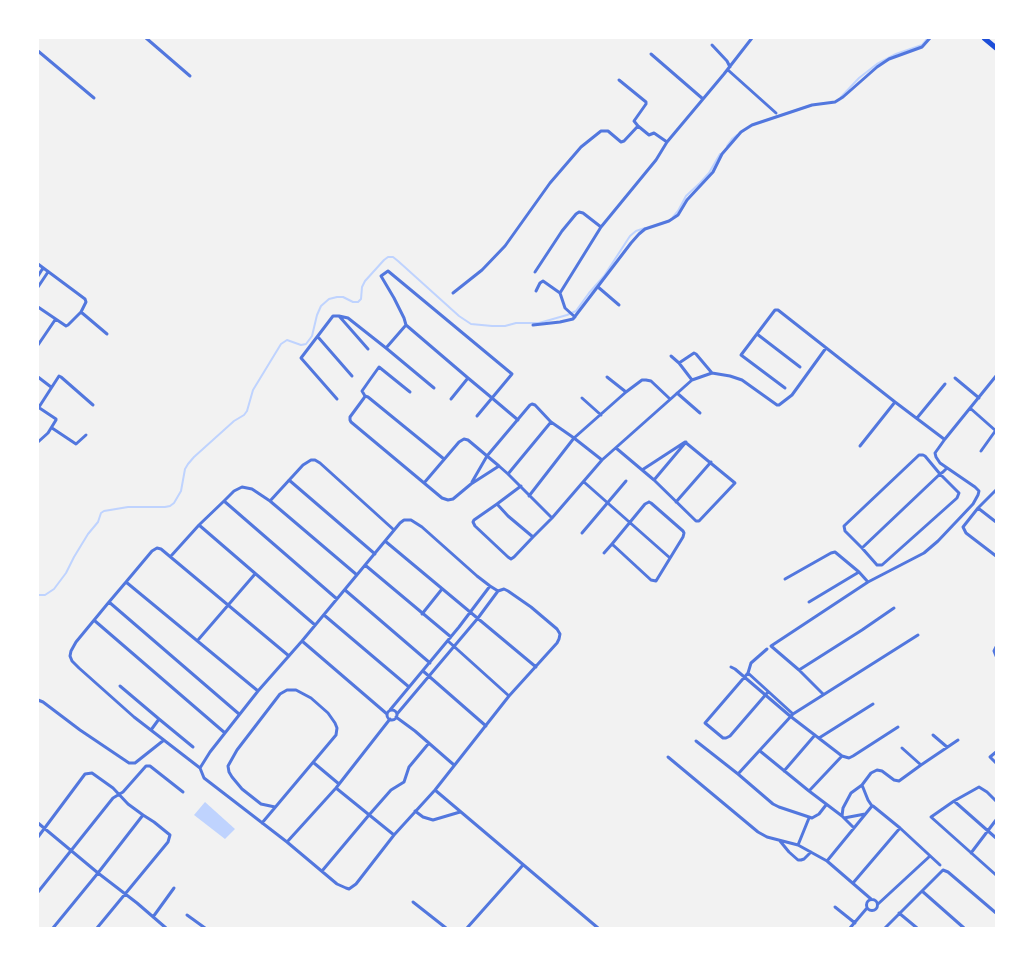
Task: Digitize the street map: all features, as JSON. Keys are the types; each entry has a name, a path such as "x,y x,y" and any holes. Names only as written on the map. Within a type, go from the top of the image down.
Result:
{"main road":[{"path":"984,38 996,48"}],"street":[{"path":"146,38 190,76"},
{"path":"560,293 601,226 656,160 667,142 752,38"},
{"path":"533,325 572,320 639,234 645,229 675,218 686,200 713,172 722,154 741,132 752,125 812,105 834,102 889,59 922,48 930,38"},
{"path":"712,45 727,60 729,68 776,113"},
{"path":"38,51 94,98"},
{"path":"651,54 703,99"},
{"path":"619,80 647,103 634,121 649,135 654,133 667,142"},
{"path":"453,293 482,270 505,246 550,183 581,147 601,131 608,131 620,142 624,141 638,126"},
{"path":"535,272 562,231 576,214 582,212 601,226"},
{"path":"38,264 85,299 86,302 81,312 68,326 64,326 38,307"},
{"path":"38,276 43,268"},
{"path":"477,416 492,398 512,374 388,270 381,276 394,298 406,325 468,378 492,398 518,420"},
{"path":"38,287 48,272"},
{"path":"536,291 543,281 560,293 565,308 574,316"},
{"path":"598,287 619,305"},
{"path":"786,388 742,355 774,310 777,310 945,439"},
{"path":"81,312 107,334"},
{"path":"338,399 301,358 333,316 348,318 434,388"},
{"path":"339,316 368,349"},
{"path":"38,345 55,320"},
{"path":"386,348 406,325"},
{"path":"757,334 800,366"},
{"path":"318,337 352,376"},
{"path":"521,486 473,522 511,559 552,518 602,460 692,380 712,373 730,376 742,380 779,406 792,395 826,348"},
{"path":"679,363 694,353 712,373"},
{"path":"670,356 679,363 692,380"},
{"path":"410,392 379,367 362,391 365,396 444,459"},
{"path":"823,694 771,646 868,582 929,549 976,499 978,491 975,487 946,468 937,460 935,455 945,439 996,376"},
{"path":"38,377 52,387"},
{"path":"38,442 52,428 56,420 38,407 58,377 61,377 93,404"},
{"path":"607,377 626,392"},
{"path":"451,399 468,378"},
{"path":"955,378 979,398"},
{"path":"529,496 574,438 642,380 651,381 670,399"},
{"path":"917,418 945,384"},
{"path":"677,393 700,413"},
{"path":"365,396 351,416 350,421 442,498 453,499 498,466"},
{"path":"582,398 600,414"},
{"path":"860,446 895,402"},
{"path":"471,484 487,456 532,404 552,422 602,460"},
{"path":"970,408 996,431 981,451"},
{"path":"508,474 552,422"},
{"path":"52,428 76,444 86,435"},
{"path":"424,483 461,441 464,439 468,440 521,486 552,518"},
{"path":"616,448 654,480 696,521 699,521 734,482 686,442"},
{"path":"642,470 686,442"},
{"path":"654,480 686,442"},
{"path":"919,455 925,456 959,493 957,498 882,566 877,565 862,548 845,531 844,526 919,455"},
{"path":"270,501 300,468 311,460 320,463 394,530"},
{"path":"676,502 711,462"},
{"path":"862,548 946,468"},
{"path":"289,480 374,554"},
{"path":"582,534 626,481"},
{"path":"584,482 670,558"},
{"path":"171,556 234,491 242,487 252,489 270,501 357,575"},
{"path":"996,490 963,527 966,533 996,556"},
{"path":"224,501 337,599"},
{"path":"604,553 645,504 649,502 683,530 683,537 656,581 651,580 612,544"},
{"path":"497,504 533,537"},
{"path":"978,508 996,522"},
{"path":"200,768 239,714 258,691 289,656 324,615 394,530 404,520 414,521 490,586 498,590 504,589 518,597 557,629 560,634 559,639 509,696 435,790 394,836 356,884 349,888 341,887 287,842 204,778 200,768 134,717 88,677 72,661 70,656 76,642 154,549 157,548 171,556 289,656"},
{"path":"199,526 315,625"},
{"path":"385,542 536,667"},
{"path":"785,579 835,552 868,582"},
{"path":"366,565 450,637"},
{"path":"809,602 858,572"},
{"path":"198,640 255,574"},
{"path":"126,582 258,691"},
{"path":"387,714 448,641 490,586"},
{"path":"422,614 442,589"},
{"path":"345,590 430,663"},
{"path":"287,842 337,786 390,719 393,719 430,676 478,618 498,590"},
{"path":"109,602 239,714"},
{"path":"799,670 894,608"},
{"path":"324,615 409,687"},
{"path":"94,620 225,733"},
{"path":"738,774 792,715 918,635"},
{"path":"302,641 387,714 390,719"},
{"path":"448,641 509,696"},
{"path":"996,647 994,651 996,656"},
{"path":"767,649 751,663 746,675 705,722 723,738 726,738 730,736 767,693"},
{"path":"731,667 746,675 842,756 849,758 853,756 898,727"},
{"path":"423,671 486,726"},
{"path":"120,686 193,747"},
{"path":"262,823 336,735 337,728 328,713 311,698 296,690 287,690 280,694 237,750 228,766 232,777 242,789 261,804 275,807"},
{"path":"38,700 129,763 135,763 164,740"},
{"path":"819,738 873,704"},
{"path":"390,710 394,710 396,715 454,765"},
{"path":"151,730 159,719"},
{"path":"784,771 815,735"},
{"path":"933,735 947,747"},
{"path":"843,817 843,808 853,790 862,784 871,773 882,771 898,781 958,740"},
{"path":"696,741 776,806 812,818 826,805"},
{"path":"322,872 391,790 404,782 409,767 429,743"},
{"path":"902,748 921,764"},
{"path":"760,751 809,792 843,817 854,828"},
{"path":"996,752 990,757 996,763"},
{"path":"809,792 842,756"},
{"path":"668,757 758,832 767,837 798,845 827,861 878,904"},
{"path":"314,763 394,836"},
{"path":"38,892 114,797 124,792 145,768 150,766 183,792"},
{"path":"38,836 86,773 92,773 108,784 143,816 168,833 170,838 168,842 97,928"},
{"path":"862,784 872,806 900,828 940,865"},
{"path":"996,801 979,787 954,801 932,817 996,874"},
{"path":"435,790 593,927 598,928"},
{"path":"954,801 996,838"},
{"path":"827,861 872,806"},
{"path":"415,812 433,820 461,812"},
{"path":"843,817 865,814"},
{"path":"53,928 143,816"},
{"path":"798,845 809,818"},
{"path":"971,853 996,820"},
{"path":"38,824 166,928"},
{"path":"853,883 900,828"},
{"path":"780,840 798,860 804,859 810,852"},
{"path":"867,908 874,910 877,908 878,904 930,856"},
{"path":"467,928 522,865"},
{"path":"885,928 922,892 941,870 945,870 996,913"},
{"path":"153,917 174,888"},
{"path":"922,892 964,928"},
{"path":"850,928 867,908 867,902 871,899"},
{"path":"413,902 446,928"},
{"path":"835,906 855,923"},
{"path":"900,913 917,928"},
{"path":"188,914 205,928"},
{"path":"194,928 199,923"}],"water":[{"path":"205,802 235,829 225,839 194,815"}],"waterway":[{"path":"841,97 859,78 877,64 896,54 922,45 928,38"},
{"path":"727,146 737,135"},
{"path":"673,217 686,196 709,173 720,154"},
{"path":"38,595 45,595 54,589 66,573 88,534 98,522 101,513 128,507 165,507 174,503 181,491 185,469 188,464 234,421 244,415 253,390 281,344 287,340 301,345 306,344 312,336 321,306 329,299 343,297 353,302 358,302 361,299 362,287 365,281 388,257 393,257 398,261 459,316 471,324 505,326 516,323 539,323 576,311 604,276 630,236 636,231 645,228"}]}
